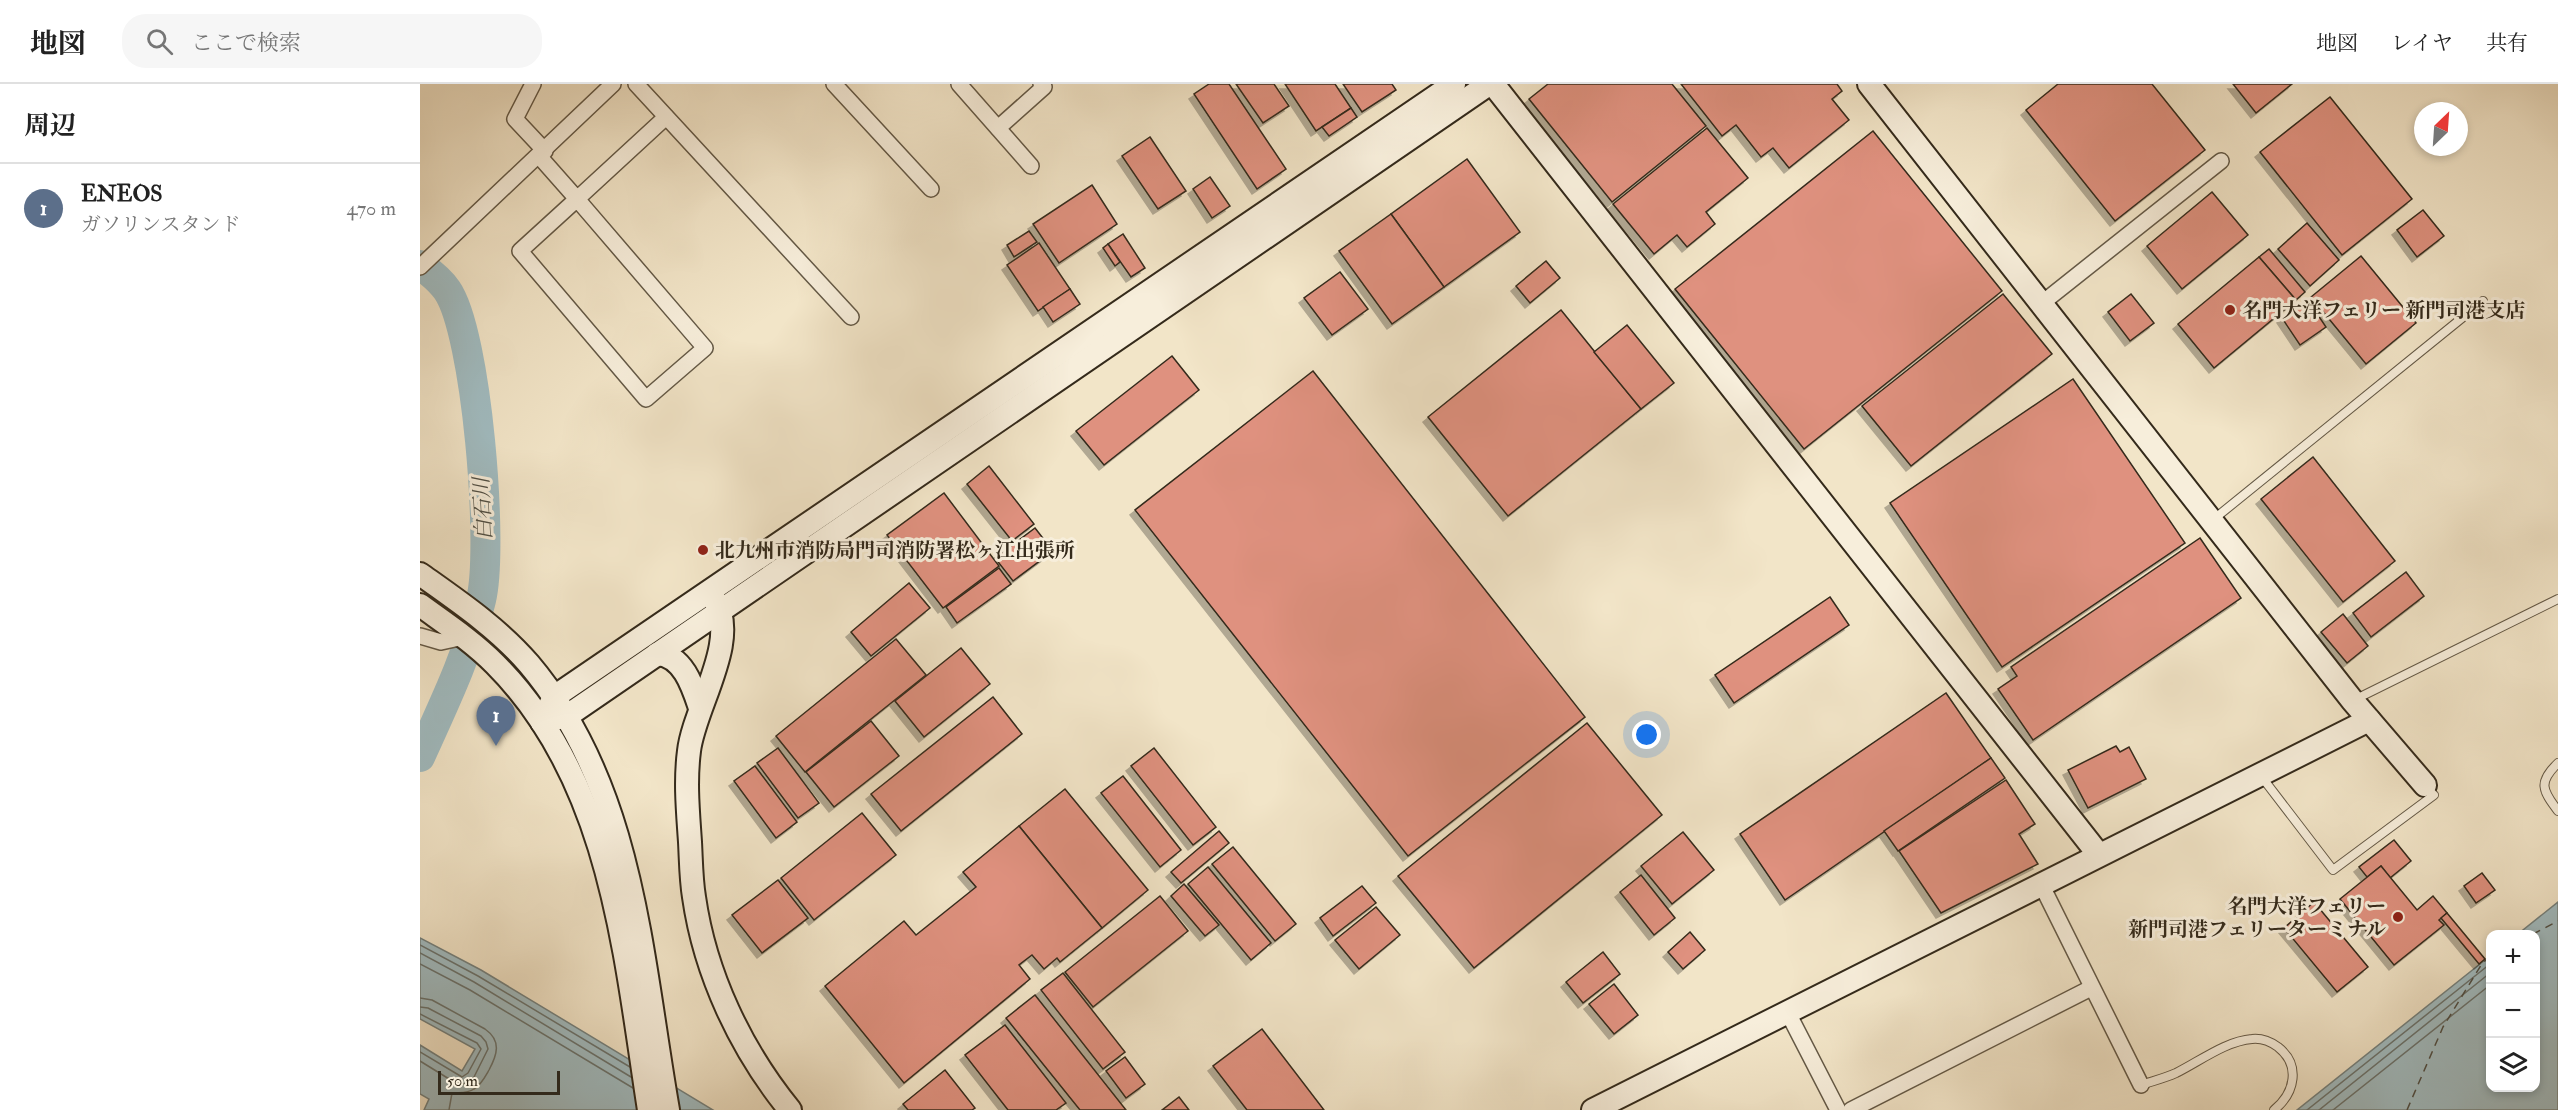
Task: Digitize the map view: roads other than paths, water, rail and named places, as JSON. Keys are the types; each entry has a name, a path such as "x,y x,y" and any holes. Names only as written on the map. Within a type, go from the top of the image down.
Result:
{"street":[{"path":"533,84 514,119 577,199 705,348 646,399 520,251 577,199 666,117"},
{"path":"420,267 542,154 613,84"},
{"path":"636,84 851,317"},
{"path":"834,84 931,189"},
{"path":"959,84 1031,166"},
{"path":"998,128 1044,87 1041,84"},
{"path":"561,706 657,654 715,601 1454,84"},
{"path":"542,722 561,706 715,601 1491,84 2099,855"},
{"path":"1869,84 2352,700 2425,785"},
{"path":"2041,304 2220,161"},
{"path":"420,574 469,609 527,662 561,706 599,787 630,878 668,1110"},
{"path":"715,601 723,633 719,654 700,708 689,749 686,792 694,897 715,974 737,1029 768,1083 790,1110"},
{"path":"420,605 464,637 495,664 542,722 577,787 607,869 618,915 650,1110"},
{"path":"420,636 441,642 464,637"},
{"path":"657,654 670,656 679,665 692,685 700,708"},
{"path":"1593,1110 2369,720"},
{"path":"2042,886 2141,1085"},
{"path":"1851,1110 2091,988"},
{"path":"1786,1011 1838,1110"}],"lane":[{"path":"2211,521 2483,301"},
{"path":"2352,700 2558,599"},
{"path":"2558,762 2545,778 2544,788 2546,796 2558,811"},
{"path":"2260,775 2333,870 2434,795 2425,785"},
{"path":"2141,1085 2173,1074 2240,1041 2256,1038 2271,1042 2286,1054 2292,1066 2293,1081 2289,1092 2274,1110"}],"water":[{"path":"2558,902 2558,1110 2297,1110 2486,959 2486,1092 2540,1092 2540,930 2523,930"},
{"path":"420,938 481,970 713,1110 424,1110 429,1099 420,1094 420,1045 462,1071 475,1049 420,1019"}],"waterway":[{"name":"白石川","path":"420,265 435,276 447,290 458,314 467,349 480,442 485,536 485,574 476,620 454,680 420,757"}],"place":[{"name":"名門大洋フェリー 新門司港支店","path":"2230,310"},
{"name":"北九州市消防局門司消防署松ヶ江出張所","path":"703,550"},
{"name":"ENEOS","path":"496,746"},
{"name":"名門大洋フェリー 新門司港フェリーターミナル","path":"2398,917"}]}
